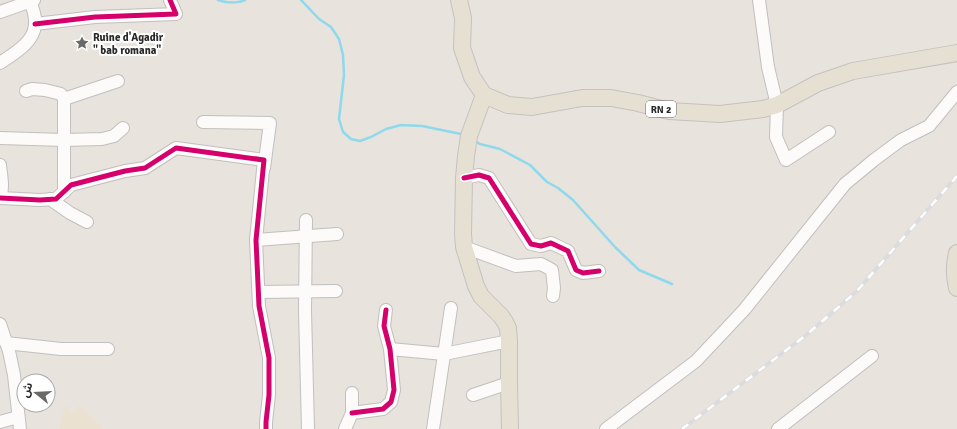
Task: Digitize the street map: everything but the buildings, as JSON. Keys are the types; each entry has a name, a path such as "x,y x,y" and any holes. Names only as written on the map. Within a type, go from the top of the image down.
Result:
{"main road":[{"path":"459,0 463,18 462,48 472,77 484,95 469,136 466,156 464,178 464,247 476,286 481,296 501,316 506,322 508,328 510,341 510,429"},
{"path":"932,57 957,46"},
{"name":"RN 2","path":"484,95 508,105 532,107 582,98 611,98 669,111 720,114 763,109 777,105 818,83 854,71 957,53"},
{"path":"957,253 954,275 957,288"}],"street":[{"path":"0,12 31,0 35,20 35,29 29,40 0,63"},
{"path":"35,24 95,17 176,14 170,0"},
{"path":"759,0 768,67 777,105 776,137 786,160 829,132"},
{"path":"64,100 118,81"},
{"path":"26,91 32,88 45,90 61,94 64,100 64,192"},
{"path":"606,429 696,361 744,310 845,184 901,140 929,126 957,92"},
{"path":"203,122 270,123 256,240 259,306 265,332 268,358 269,395 266,429"},
{"path":"0,138 64,140 102,139 114,136 123,128"},
{"path":"0,165 2,194 0,198 50,199 56,199 71,185 125,171 145,168 176,148 264,160 264,170"},
{"path":"464,178 479,175 489,178 531,244 541,246 551,243 568,251 576,270 583,273 599,271"},
{"path":"50,199 70,213 87,222"},
{"path":"306,220 308,429"},
{"path":"256,240 337,234"},
{"path":"464,247 516,266 541,264 552,270 554,288 553,296"},
{"path":"259,292 306,290 336,291"},
{"path":"433,429 451,308"},
{"path":"352,413 384,410 391,402 394,390 390,349 384,326 386,310"},
{"path":"0,324 4,344 14,375 20,429"},
{"path":"390,349 444,354 510,341"},
{"path":"4,344 61,349 108,349"},
{"path":"778,429 872,356"},
{"path":"473,395 509,383"},
{"path":"345,429 352,413 352,393"},
{"path":"0,422 18,417"}],"shaded area":[{"path":"65,406 72,412 80,406 103,429 60,429"}],"waterway":[{"path":"218,0 232,3 245,0"},
{"path":"301,0 319,19 331,27 339,39 343,55 344,75 339,119 343,132 351,139 360,141 386,129 401,125 422,126 461,134"},
{"path":"475,141 480,144 500,149 530,165 547,182 558,188 573,200 615,247 639,270 672,284"}],"railway":[{"path":"682,429 805,336 857,291 957,176"}],"cycle path":[{"path":"35,24 95,17 176,14 170,0"},
{"path":"0,198 40,200 56,199 71,185 125,171 145,168 176,148 264,160 256,240 259,306 269,358 269,395 266,429"},
{"path":"464,178 479,175 489,178 531,244 541,246 551,243 568,251 576,270 583,273 599,271"},
{"path":"352,413 383,409 391,402 394,390 390,349 384,326 386,310"}],"place":[{"name":"Ruine d'Agadir \" bab romana\"","path":"82,43"}]}
